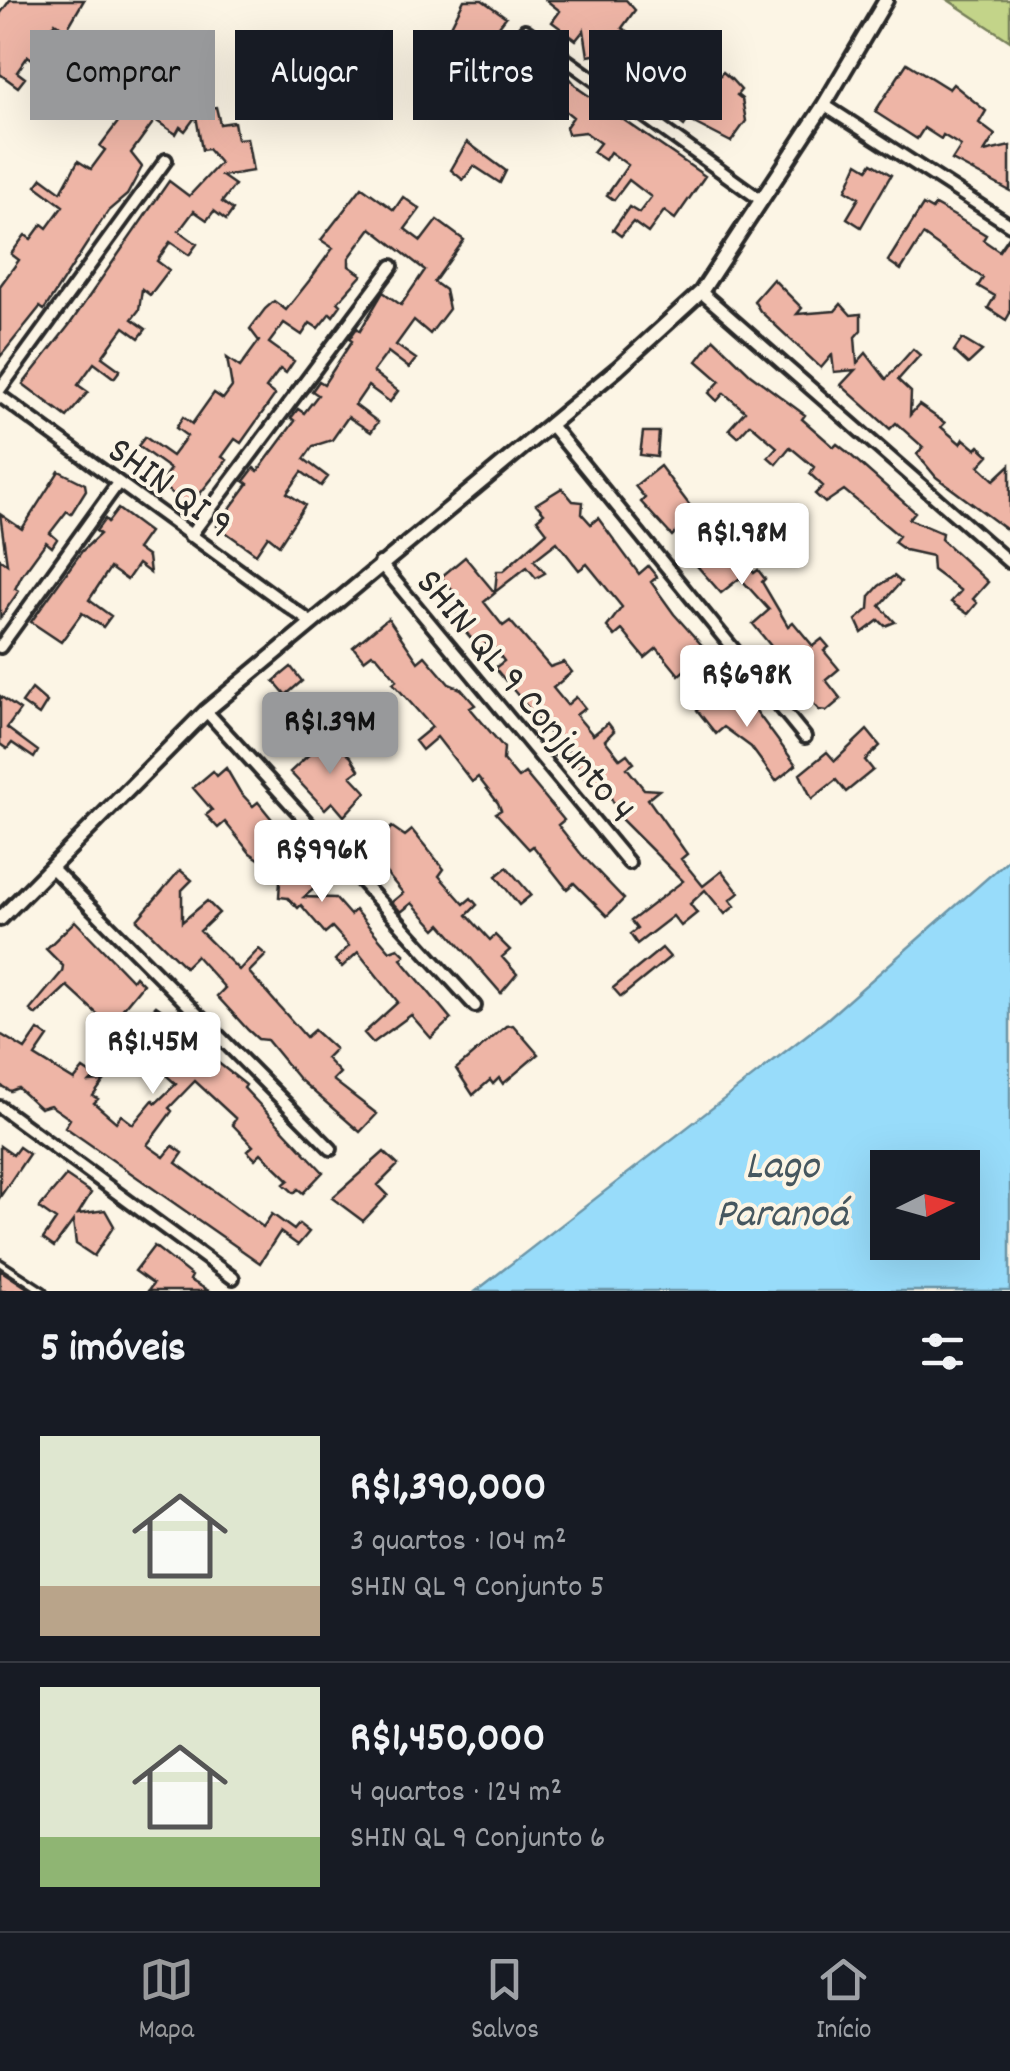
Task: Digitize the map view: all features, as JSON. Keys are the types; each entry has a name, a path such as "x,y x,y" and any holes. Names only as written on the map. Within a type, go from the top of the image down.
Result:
{"street":[{"path":"0,919 206,711 309,621 550,424 700,292 824,106 886,0"},
{"path":"569,62 761,200"},
{"path":"824,106 1010,225"},
{"path":"0,392 166,160"},
{"path":"190,536 392,266"},
{"path":"700,292 1008,562"},
{"name":"SHIN QI 9","path":"0,392 309,621"},
{"path":"550,424 805,737"},
{"path":"0,646 118,483"},
{"name":"SHIN QL 9 Conjunto 4","path":"380,563 629,864"},
{"path":"206,711 475,1006"},
{"path":"51,867 331,1148"},
{"path":"0,1107 233,1278"}],"lane":[{"path":"0,1264 43,1291"}],"green space":[{"path":"948,0 1010,0 1010,41"}],"water":[{"name":"Lago Paranoá","path":"1010,858 1010,1291 476,1291 826,1020"}],"building":[{"path":"10,0 84,0 67,30 55,22 50,30 30,30 30,58 17,72 25,78 18,87 0,74 0,14"},
{"path":"464,0 482,0 506,17 496,30 450,28"},
{"path":"546,0 626,0 635,10 622,28 625,30 589,30 588,56 584,30 576,40 569,30 552,22 560,11"},
{"path":"907,63 949,89 953,84 986,111 979,123 995,135 984,152 1010,146 1010,191 952,160 961,146 943,135 941,139 924,128 917,139 875,112"},
{"path":"723,72 741,90 737,95 742,99 746,121 731,142 688,120 722,120"},
{"path":"569,77 589,96 589,120 624,120 705,176 675,219 664,211 648,233 633,222 621,236 613,230 629,207 639,213 651,197 629,180 614,200 607,195 628,165 610,152 605,160 593,152 600,143 585,132 568,134 566,127 573,117 569,114"},
{"path":"216,107 220,124 234,122 237,139 247,138 253,171 222,176 235,185 222,202 233,210 226,220 214,211 207,220 194,211 179,231 197,244 189,255 170,242 157,261 169,270 150,295 142,289 139,310 132,319 146,329 139,338 124,327 102,357 120,370 114,378 94,363 78,385 88,392 67,417 23,384 70,324 169,181 189,196 220,163 208,149 202,150 197,120 215,120"},
{"path":"115,120 155,120 131,153 142,167 127,195 108,211 44,310 40,307 0,357 0,286 19,260 11,254 25,235 31,239 42,224 47,228 63,206 36,186 42,178 61,192 78,161 91,169 105,150 100,146 118,122"},
{"path":"155,120 193,120 185,131 180,127 176,134"},
{"path":"467,142 506,171 500,183 474,166 463,180 451,170"},
{"path":"858,163 868,169 872,163 891,175 861,227 847,218 859,198 846,190"},
{"path":"362,187 394,210 403,197 420,209 405,229 421,241 437,220 464,240 434,282 445,290 449,309 430,334 414,320 396,345 416,359 409,368 388,352 373,372 398,391 390,402 368,386 355,405 378,422 371,432 348,417 332,440 313,446 304,459 328,477 321,486 302,472 287,493 305,505 279,545 268,536 256,554 217,526 248,484 244,481 254,468 258,471 295,421 291,418 298,409 304,413 318,395 312,391 319,381 324,384 352,341 349,339 357,328 360,331 383,292 401,305 425,270 371,228 349,258 349,266 362,275 338,302 341,305 333,316 330,313 318,328 310,323 302,335 284,323 269,343 294,361 286,373 280,369 266,388 275,395 241,443 235,439 222,457 227,460 190,506 159,484 170,469 138,446 145,437 172,456 187,436 176,428 183,417 192,424 214,393 223,399 232,387 227,358 240,367 259,341 250,329 265,309 274,301 286,310 309,281 333,248 321,240"},
{"path":"923,205 932,210 935,205 958,218 986,235 983,240 999,251 1010,235 1010,313 1006,320 988,308 995,296 978,286 983,278 923,235 901,270 888,261"},
{"path":"773,279 802,308 797,314 835,311 841,304 851,315 861,314 861,330 855,337 857,363 866,353 886,379 913,349 920,355 898,380 911,392 910,415 919,405 945,423 941,427 961,444 964,439 976,449 979,446 989,455 979,466 994,480 1010,465 1010,532 936,477 917,454 923,447 896,423 890,429 841,385 855,370 834,372 832,355 821,368 760,311 754,301"},
{"path":"714,339 750,374 805,415 802,419 834,447 837,444 846,451 915,512 909,519 942,533 941,539 988,582 973,599 977,603 968,614 951,602 961,591 933,570 932,556 905,550 894,542 899,536 844,490 825,503 815,494 823,486 810,474 814,467 790,447 776,464 768,457 777,447 750,424 738,437 729,429 745,411 724,393 717,401 709,393 720,381 697,361"},
{"path":"962,339 982,351 968,364 954,351"},
{"path":"643,432 659,432 657,457 640,455"},
{"path":"660,466 700,519 730,541 737,535 746,546 737,553 754,573 758,570 765,579 762,582 788,626 793,622 813,646 822,639 829,647 824,651 839,669 826,680 841,699 827,711 819,710 770,655 775,651 753,624 769,610 740,578 721,593 691,559 695,555 676,532 672,536 641,502 645,498 635,486"},
{"path":"59,471 85,484 86,490 71,514 67,511 50,533 57,539 52,547 46,542 22,575 15,589 19,591 0,618 0,559 7,564 0,514 22,529"},
{"path":"562,488 573,501 583,502 582,514 591,524 598,518 639,574 648,566 657,577 651,582 707,651 679,675 657,648 645,658 622,630 615,636 607,627 622,607 587,564 579,570 557,542 534,560 545,573 536,578 527,567 495,592 497,571 503,571 547,532 537,519 544,513 536,504"},
{"path":"118,509 149,532 137,549 148,557 150,573 138,564 127,580 110,568 89,600 111,616 103,627 82,613 61,642 31,622 82,551 100,534 96,531 105,519 108,522"},
{"path":"465,557 495,593 484,602 503,626 510,621 550,667 564,662 572,672 553,688 567,705 576,697 585,708 576,715 593,735 608,723 614,731 605,740 620,759 627,754 634,763 627,768 644,789 659,790 648,799 687,854 681,859 703,886 722,871 739,893 730,900 735,906 725,914 705,890 690,904 697,913 681,926 673,916 637,944 630,934 637,929 631,921 683,881 622,820 605,786 595,788 585,779 566,747 554,756 546,747 555,740 495,668 504,661 489,641 480,649 461,626 464,623 448,604 458,597 441,577"},
{"path":"894,576 901,582 880,606 895,622 885,626 879,620 862,633 856,620 869,609 870,596"},
{"path":"388,618 418,662 425,656 449,684 461,689 475,705 470,708 504,748 503,760 518,778 525,773 564,820 558,825 624,899 607,916 574,883 567,889 533,846 529,849 496,813 501,810 498,803 478,777 472,782 437,737 422,750 415,741 432,727 393,683 397,680 377,656 372,654 364,660 353,647"},
{"path":"291,667 302,681 286,695 274,681"},
{"path":"731,687 741,699 745,696 796,765 776,781 751,747 724,727 716,734 697,710"},
{"path":"32,689 47,702 39,715 22,703"},
{"path":"0,696 20,710 7,728 38,751 34,758 12,743 7,749 0,744"},
{"path":"300,706 312,714 318,742 272,752 269,720 274,711"},
{"path":"867,730 880,746 865,760 873,770 846,792 836,780 812,799 800,774 827,752 835,761"},
{"path":"328,737 351,757 359,770 351,776 366,792 344,816 332,802 325,809 290,772"},
{"path":"226,768 240,792 253,806 258,802 275,823 271,826 298,850 294,853 304,864 322,869 322,882 304,897 335,898 350,915 355,910 390,951 398,948 405,955 401,959 451,1019 431,1038 411,1015 373,1043 364,1033 398,1002 358,952 342,967 335,960 349,946 332,927 325,933 301,905 298,908 288,898 279,897 280,881 265,863 250,853 225,822 218,828 206,815 212,810 193,788 213,771 217,776"},
{"path":"392,827 405,836 412,830 444,869 439,876 464,904 471,898 477,905 467,915 490,940 495,935 510,950 502,957 517,974 501,993 441,924 436,929 412,903 401,912 392,902 403,893 367,850"},
{"path":"507,867 531,895 519,905 496,876"},
{"path":"180,870 192,880 182,890 182,922 207,901 219,913 200,931 239,970 259,949 266,955 249,972 306,1037 314,1030 335,1049 326,1058 340,1073 333,1080 377,1114 360,1132 299,1079 267,1040 258,1039 248,1030 217,996 225,988 196,956 185,967 137,920"},
{"path":"75,921 132,980 135,976 143,984 121,1011 136,1026 156,1006 173,1018 196,1045 246,1085 244,1088 323,1172 303,1193 298,1189 294,1193 284,1184 289,1180 261,1153 255,1159 247,1151 253,1146 232,1124 236,1119 195,1081 169,1108 172,1111 147,1145 164,1157 173,1146 183,1153 176,1163 263,1227 272,1214 294,1230 299,1224 309,1232 298,1245 280,1232 260,1263 65,1127 70,1119 50,1105 40,1108 18,1088 10,1091 0,1085 0,1034 25,1049 38,1030 48,1037 35,1056 74,1080 83,1069 95,1077 90,1082 104,1081 93,1096 98,1099 94,1103 116,1122 121,1115 133,1124 153,1100 156,1103 176,1084 128,1041 109,1062 102,1054 120,1035 67,986 36,1015 30,1010 62,972 63,966 46,949"},
{"path":"662,948 670,957 621,997 613,988"},
{"path":"513,1025 538,1054 503,1084 499,1078 493,1084 490,1080 473,1095 456,1069 506,1026"},
{"path":"0,1146 13,1155 19,1147 29,1154 0,1197"},
{"path":"384,1152 398,1165 378,1185 388,1195 363,1221 332,1198"},
{"path":"66,1176 91,1193 78,1214 105,1210 114,1226 94,1256 76,1244 73,1221 54,1247 43,1239 56,1220 39,1208"},
{"path":"154,1246 192,1276 190,1280 209,1291 148,1291 153,1284 135,1271"},
{"path":"0,1270 26,1287 31,1291 0,1291"}]}
